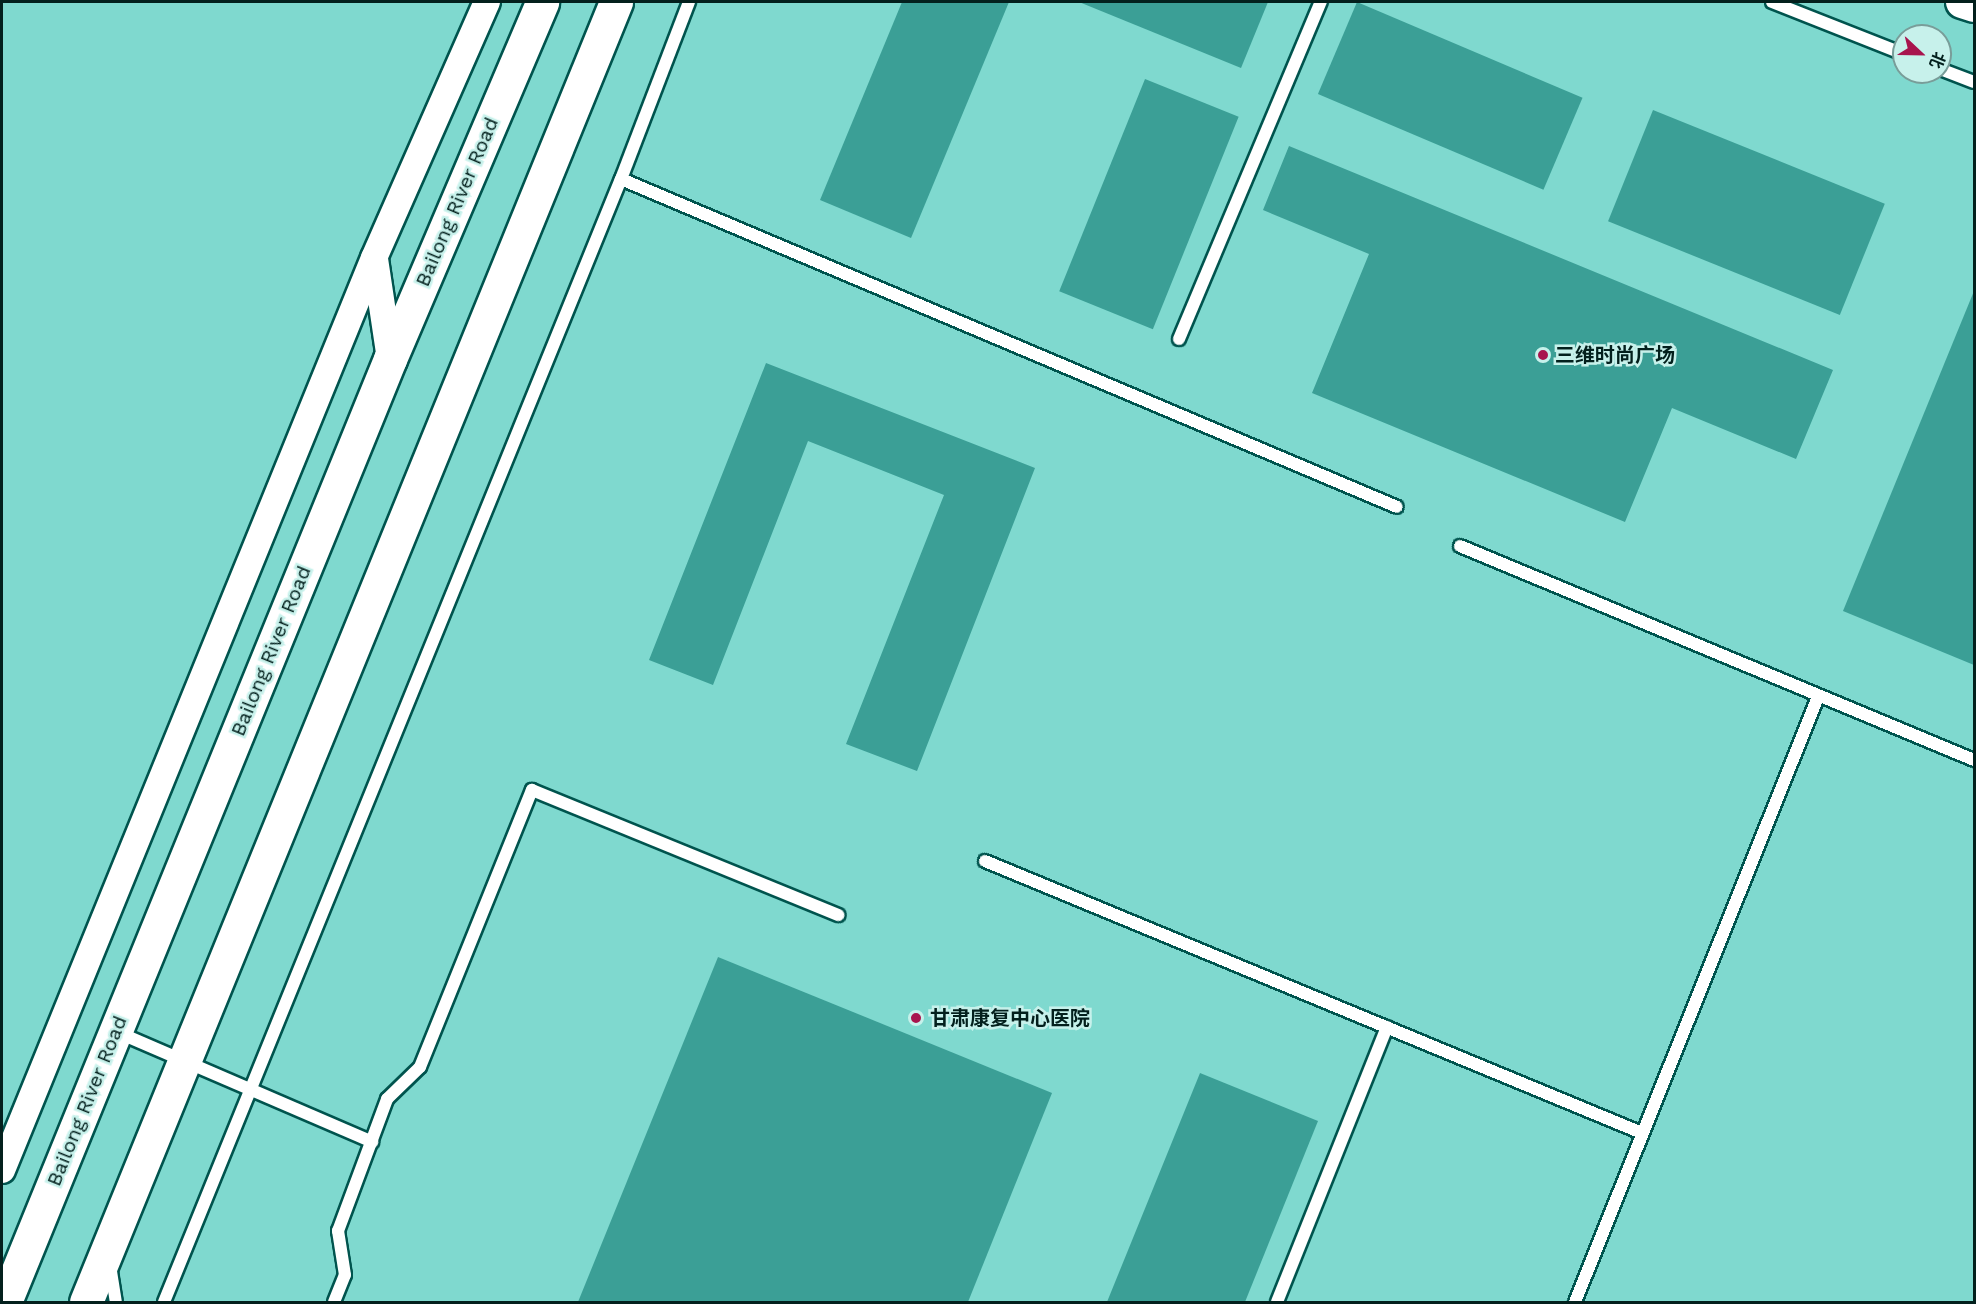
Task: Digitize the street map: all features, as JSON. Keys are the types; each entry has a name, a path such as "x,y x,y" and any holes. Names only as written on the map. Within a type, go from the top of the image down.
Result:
{"main road":[{"name":"Bailong River Road","path":"5,1302 390,359 542,2"},
{"path":"86,1302 615,2"}],"street":[{"path":"2,1170 375,258 487,2"},
{"path":"1962,2 1974,6"},
{"path":"375,258 390,359"}],"lane":[{"path":"164,1302 621,179 689,2"},
{"path":"1179,339 1321,2"},
{"path":"1772,2 1892,49"},
{"path":"1952,74 1974,82"},
{"path":"621,179 1396,507"},
{"path":"1460,546 1974,760"},
{"path":"1575,1302 1818,697"},
{"path":"334,1302 345,1275 338,1231 387,1099 420,1067 532,790 838,915"},
{"path":"985,861 1642,1133"},
{"path":"1276,1302 1387,1027"},
{"path":"116,1032 372,1142"},
{"path":"108,1250 116,1302"}],"building":[{"path":"902,2 1009,2 911,238 820,200"},
{"path":"1079,2 1268,2 1241,68"},
{"path":"1357,2 1583,98 1543,190 1318,94"},
{"path":"1145,79 1239,117 1153,329 1059,291"},
{"path":"1653,110 1885,204 1840,315 1608,221"},
{"path":"1289,146 1833,370 1796,459 1672,408 1625,522 1312,393 1369,254 1263,210"},
{"path":"1974,291 1974,665 1843,611"},
{"path":"766,363 1035,468 917,771 846,744 944,495 808,441 713,685 649,660"},
{"path":"718,957 1052,1093 968,1302 578,1302"},
{"path":"1200,1073 1318,1121 1245,1302 1107,1302"}],"place":[{"name":"三维时尚广场","path":"1543,355"},
{"name":"甘肃康复中心医院","path":"916,1018"}]}
